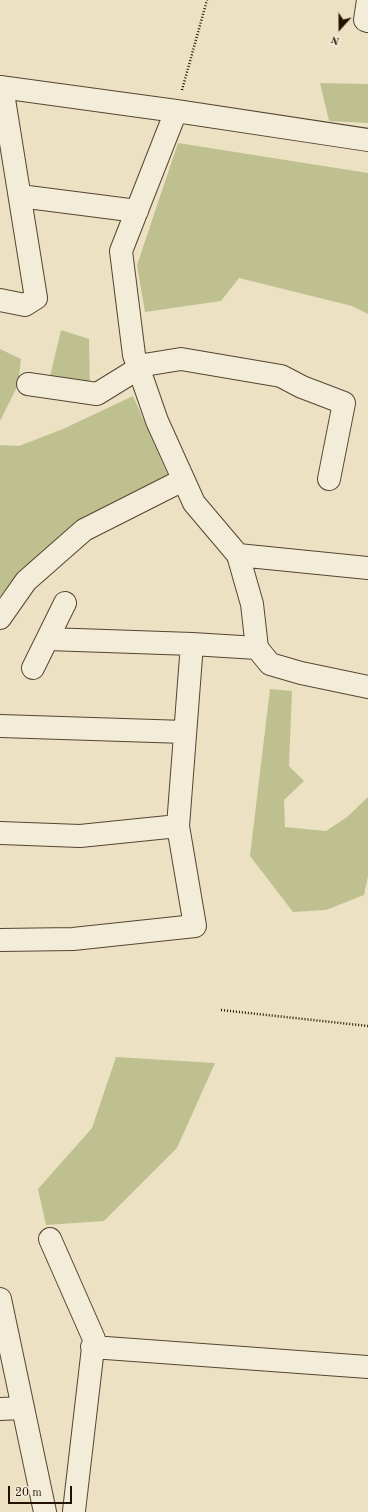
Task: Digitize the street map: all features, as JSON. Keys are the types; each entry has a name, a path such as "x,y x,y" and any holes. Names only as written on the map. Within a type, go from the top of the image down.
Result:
{"street":[{"path":"368,0 365,20 368,21"},
{"path":"0,300 25,305 36,298 1,87 176,111 368,140"},
{"path":"176,111 122,251 134,355 157,421 194,503 238,555 252,604 257,648 270,664 301,673 368,687"},
{"path":"20,196 137,211"},
{"path":"28,384 97,394 144,365 181,360 281,376 302,387 344,403 329,479"},
{"path":"0,618 26,581 84,530 183,480"},
{"path":"238,555 368,568"},
{"path":"33,668 65,603"},
{"path":"48,639 257,648"},
{"path":"0,940 73,939 195,926 178,826 192,644"},
{"path":"0,726 185,732"},
{"path":"0,833 80,836 178,826"},
{"path":"50,1239 94,1339 74,1511"},
{"path":"0,1299 45,1512"},
{"path":"92,1347 368,1367"},
{"path":"0,1410 23,1408"}],"path":[{"path":"176,111 207,0"},
{"path":"221,1010 368,1026"}],"green space":[{"path":"320,83 368,84 368,123 329,121"},
{"path":"178,143 368,173 368,314 352,306 239,278 221,301 145,312 137,265"},
{"path":"61,330 89,339 90,392 48,385"},
{"path":"0,349 21,359 18,385 0,421"},
{"path":"133,396 168,476 0,601 0,445 19,446 63,429"},
{"path":"270,689 292,691 289,766 304,781 284,800 285,827 326,831 347,817 368,797 368,876 364,895 326,910 293,912 250,856"},
{"path":"116,1057 215,1063 177,1148 104,1221 46,1225 38,1189 92,1128"}]}
